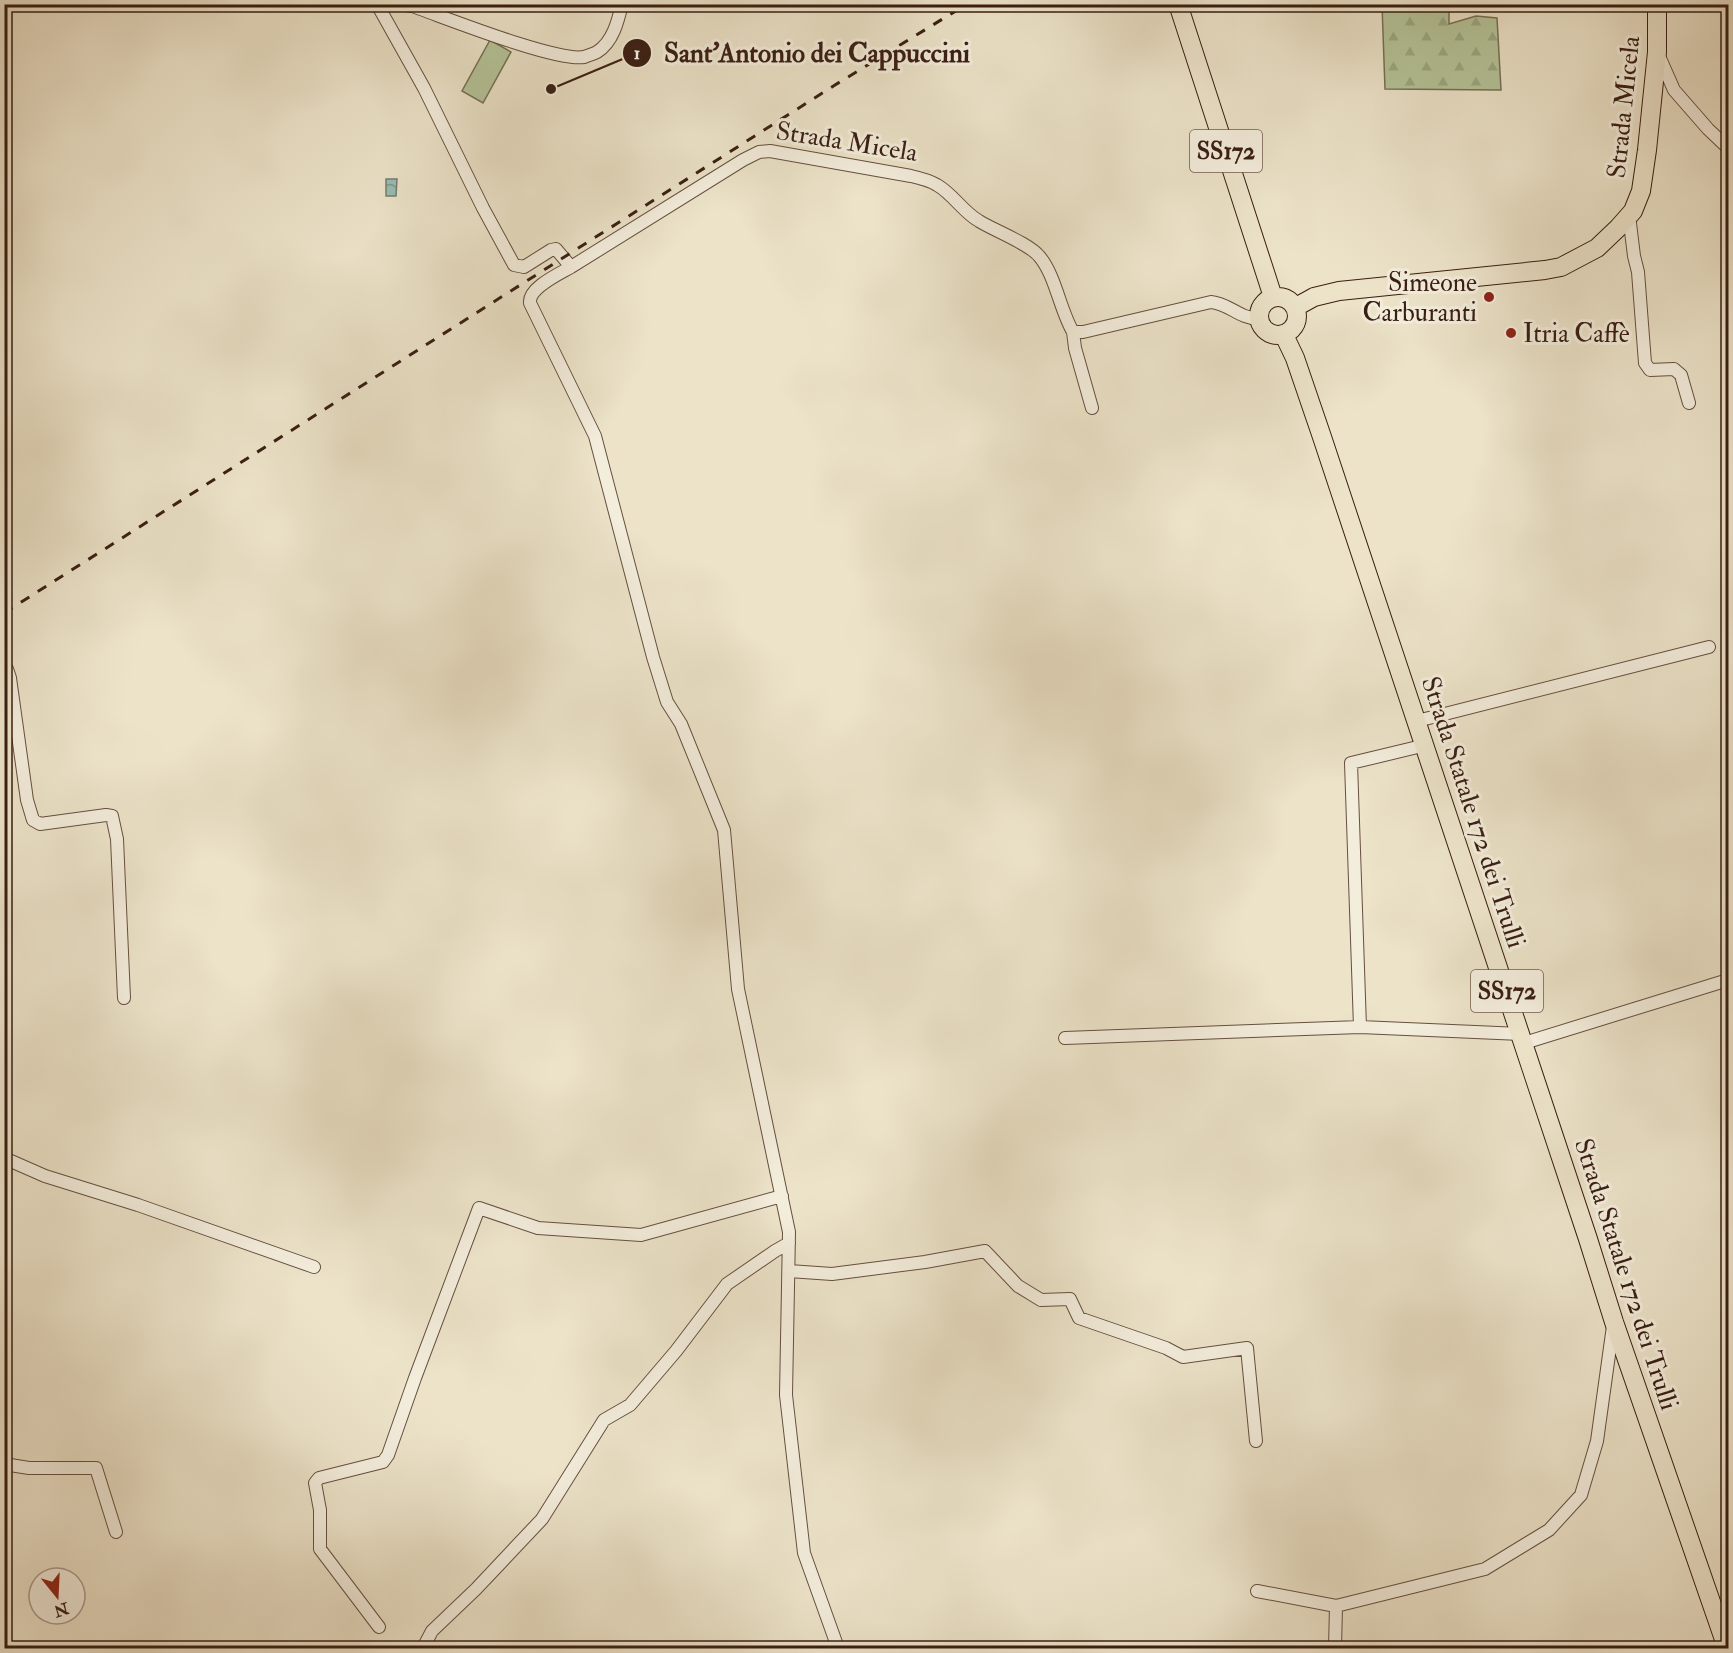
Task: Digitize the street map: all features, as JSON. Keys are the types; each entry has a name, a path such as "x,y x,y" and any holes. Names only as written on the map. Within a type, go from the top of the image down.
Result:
{"main road":[{"name":"SS172","path":"1178,4 1273,297"},
{"name":"Strada Micela","path":"1296,308 1314,297 1339,291 1561,267 1596,248 1633,211 1641,191 1645,174 1657,52 1657,4"},
{"path":"1273,297 1286,298 1296,308 1296,324 1284,335 1265,330 1259,319 1264,303 1273,297"},
{"name":"Strada Statale 172 dei Trulli","path":"1284,335 1295,358 1426,745 1614,1322 1727,1648"}],"street":[{"path":"400,4 412,6 535,48 583,57 597,51 607,43 618,23 622,4"},
{"path":"381,5 513,265 524,267 556,249 571,267"},
{"path":"1657,52 1674,90 1728,148"},
{"name":"Strada Micela","path":"838,1648 804,1553 786,1395 789,1232 738,989 724,830 681,724 667,702 595,436 529,297 534,291 571,267 759,152 788,152 911,176 940,186 963,210 977,220 1031,249 1039,256 1047,268 1073,332 1075,348 1092,408"},
{"path":"1629,215 1638,272 1646,363 1650,370 1674,369 1681,375 1689,403"},
{"path":"1073,332 1083,332 1211,302 1219,303 1238,315 1259,319"},
{"path":"1417,721 1709,647"},
{"path":"4,668 7,669 10,678 27,800 33,820 40,824 106,815 112,816 114,820 117,839 124,998"},
{"path":"1360,1028 1352,763 1426,745"},
{"path":"1065,1038 1360,1028 1522,1039 1728,980"},
{"path":"4,1158 45,1176 314,1266"},
{"path":"379,1627 320,1549 320,1510 315,1483 319,1478 383,1462 388,1455 479,1208 538,1228 641,1235 782,1196"},
{"path":"423,1648 432,1631 476,1589 542,1519 604,1420 630,1406 727,1284 789,1243"},
{"path":"789,1271 832,1274 925,1262 985,1251 1018,1286 1041,1300 1070,1299 1078,1318 1166,1348 1183,1357 1247,1348 1256,1441"},
{"path":"1257,1591 1336,1606 1485,1569 1549,1530 1581,1495 1597,1441 1614,1322"},
{"path":"4,1464 29,1468 96,1468 116,1532"},
{"path":"1335,1648 1336,1606"}],"green space":[{"path":"1382,5 1449,5 1449,24 1476,16 1497,18 1501,90 1385,89"},
{"path":"490,40 511,52 483,103 462,91"}],"water":[{"path":"386,179 397,179 396,196 386,196"}],"railway":[{"path":"4,613 835,85 967,4"}],"place":[{"name":"Sant'Antonio dei Cappuccini","path":"551,89"},
{"name":"Simeone Carburanti","path":"1489,297"},
{"name":"Itria Caffè","path":"1511,333"}]}
